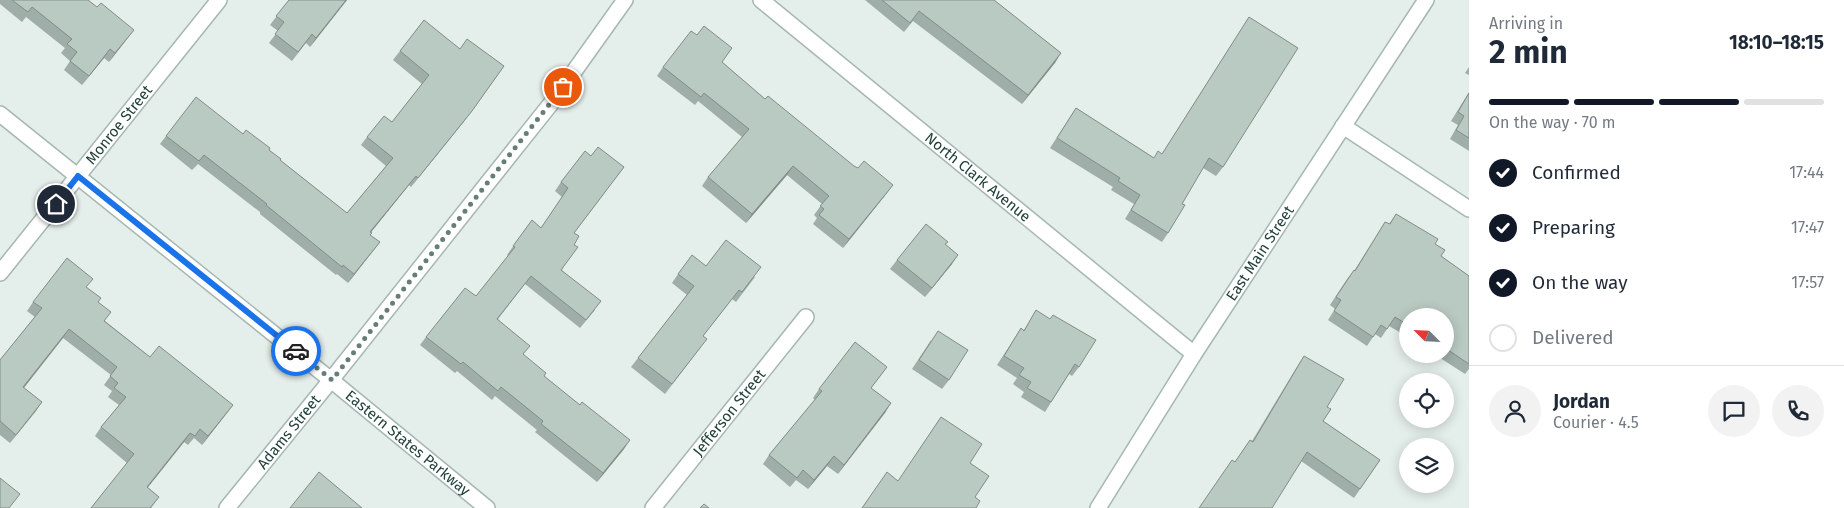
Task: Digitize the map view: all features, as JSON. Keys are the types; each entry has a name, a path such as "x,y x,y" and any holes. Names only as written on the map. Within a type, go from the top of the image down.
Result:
{"street":[{"name":"Monroe Street","path":"0,273 218,0"},
{"name":"Adams Street","path":"227,508 332,380 553,102 625,0"},
{"name":"North Clark Avenue","path":"761,0 1194,354"},
{"name":"East Main Street","path":"1098,508 1194,354 1426,0"},
{"name":"Eastern States Parkway","path":"0,114 332,380 487,508"},
{"path":"1343,126 1469,209"},
{"name":"Jefferson Street","path":"652,508 806,317"}],"building":[{"path":"12,0 88,0 97,7 101,3 134,30 115,53 110,49 89,76 70,61 77,52 67,44 72,39 32,7 28,12"},
{"path":"289,0 346,0 316,38 312,34 298,52 275,34 284,22 276,16"},
{"path":"882,0 994,0 1061,53 1028,95 919,11 910,23"},
{"path":"1249,17 1298,48 1223,167 1209,158 1182,204 1185,205 1168,233 1131,210 1140,195 1118,181 1120,178 1057,138 1076,108 1154,158 1158,151 1162,154"},
{"path":"424,20 460,49 467,39 504,66 472,111 418,178 416,176 370,232 372,233 370,235 380,242 354,274 343,265 342,267 267,204 204,155 199,161 166,136 196,97 243,134 246,130 270,148 269,150 280,160 347,213 393,158 367,137 384,116 392,122 429,75 400,51"},
{"path":"704,26 732,48 722,62 765,99 768,96 854,166 858,168 864,161 893,185 849,239 819,215 824,209 820,206 829,196 793,166 752,214 708,177 749,129 704,93 701,97 663,67 691,31 697,35"},
{"path":"1469,93 1469,138 1456,130 1464,116 1458,112"},
{"path":"598,147 624,167 574,233 579,236 574,245 578,247 561,270 601,301 586,320 531,276 497,319 530,346 523,354 546,373 544,376 580,405 582,402 630,440 603,473 541,424 543,421 501,387 498,391 463,362 461,364 426,337 465,288 476,296 515,247 513,246 532,220 541,228 568,188 561,182 585,151 591,156"},
{"path":"1396,214 1438,239 1435,244 1445,250 1441,256 1469,276 1469,364 1454,354 1454,308 1399,308 1399,319 1395,317 1387,329 1381,325 1373,337 1334,311 1341,300 1336,297 1355,271 1385,222 1390,224"},
{"path":"926,224 948,242 945,244 958,255 932,288 897,260"},
{"path":"726,240 761,267 742,292 739,290 703,336 707,339 672,384 638,358 694,286 678,274 692,255 706,266"},
{"path":"67,258 93,279 86,287 101,298 98,302 111,312 104,321 150,357 159,346 233,405 208,436 200,429 195,436 190,433 147,487 159,497 150,508 91,508 134,454 101,427 126,397 114,388 118,383 110,376 117,367 69,329 23,387 42,402 16,435 0,421 0,360 42,308 33,302"},
{"path":"1036,310 1050,319 1053,315 1096,340 1079,367 1075,364 1051,402 1027,388 1031,382 1019,375 1024,368 1004,356 1021,328 1024,331"},
{"path":"938,331 968,350 949,380 919,360"},
{"path":"855,342 887,367 871,388 891,403 844,465 834,456 814,480 803,470 797,478 769,455 822,391 819,389"},
{"path":"1304,356 1344,379 1327,407 1331,409 1323,421 1380,460 1360,489 1307,452 1272,508 1199,508 1232,460 1235,462 1250,440 1253,442"},
{"path":"941,417 982,444 970,463 989,476 975,497 980,501 976,508 862,508 887,472 898,481"},
{"path":"319,472 362,508 290,508"},
{"path":"0,478 20,494 9,508 0,508"},
{"path":"704,504 709,508 700,508"}],"way so far":[{"path":"296,351 332,380 563,87"}],"route":[{"path":"56,204 78,176 296,351"}]}
